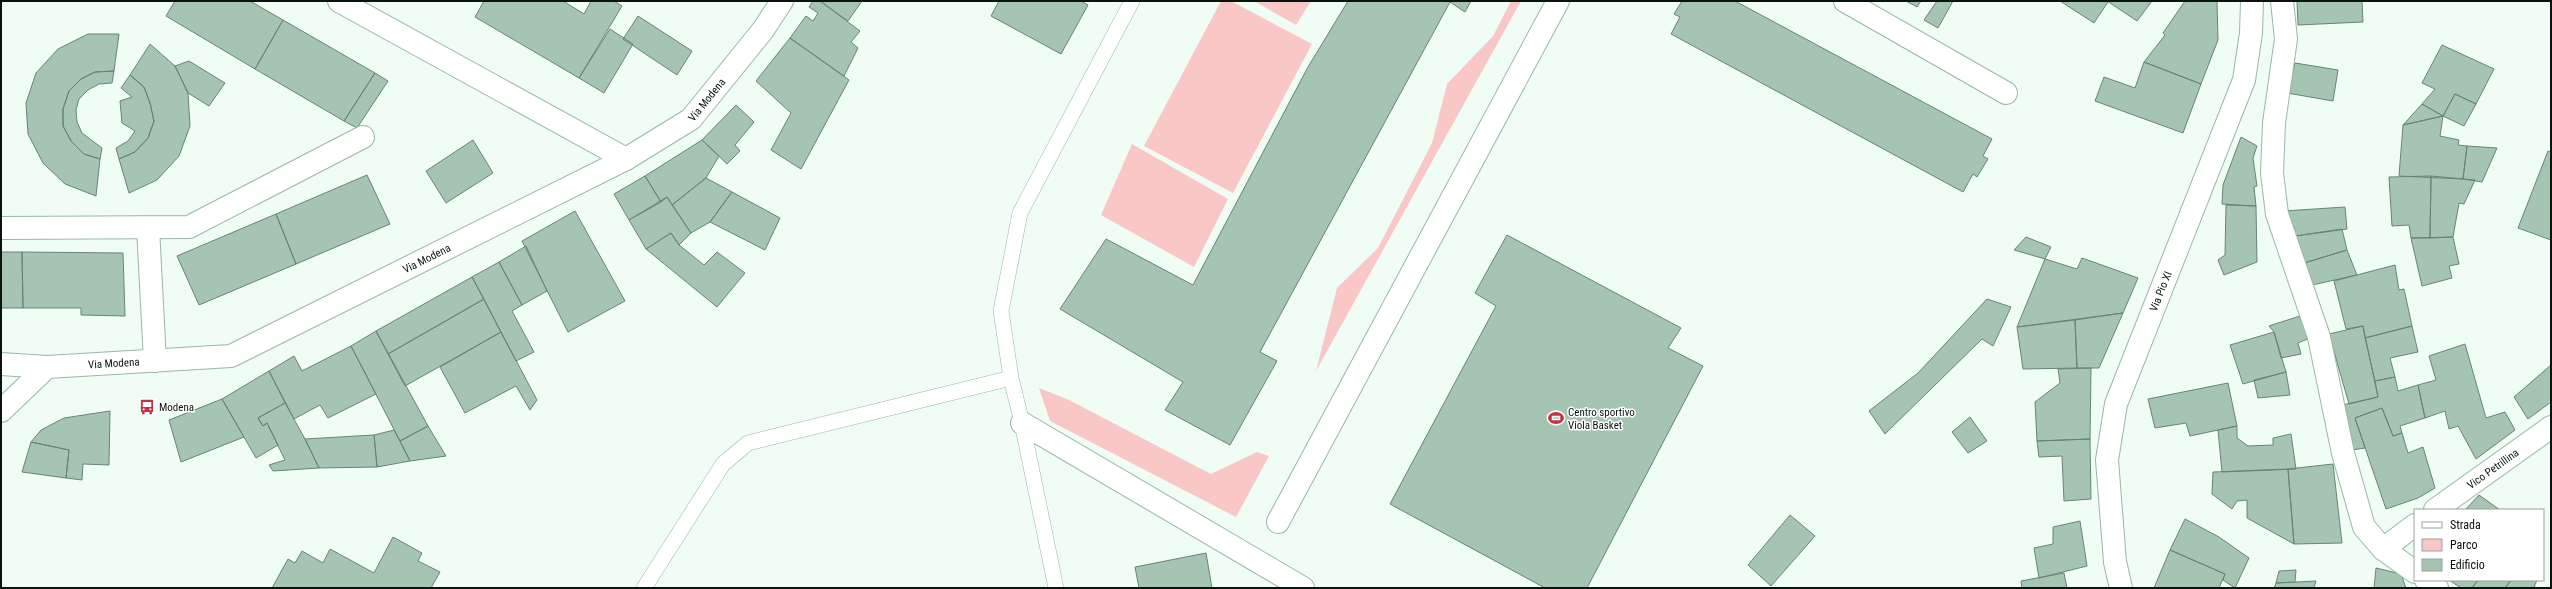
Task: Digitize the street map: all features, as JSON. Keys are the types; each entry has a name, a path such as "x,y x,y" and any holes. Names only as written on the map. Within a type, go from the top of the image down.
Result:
{"street":[{"path":"340,1 626,159"},
{"name":"Via Modena","path":"1,364 47,367 231,356 626,159 691,119 763,30 782,1"},
{"path":"1278,522 1558,1"},
{"path":"1845,1 2006,93"},
{"name":"Via Pio XI","path":"2121,588 2115,562 2107,460 2116,404 2244,80 2251,33 2252,1"},
{"path":"2282,1 2286,39 2274,123 2272,173 2277,214 2319,337 2343,453 2364,527 2383,549 2414,571"},
{"path":"1,228 189,227 363,137"},
{"path":"148,228 154,361"},
{"path":"1,411 47,367"},
{"path":"1022,423 1303,588"},
{"name":"Vico Petrillina","path":"2436,509 2551,427"},
{"path":"2383,549 2414,526"},
{"path":"2427,581 2437,588"}],"lane":[{"path":"1056,588 1022,423 1011,378 1001,311 1020,213 1132,1"},
{"path":"644,588 723,464 748,443 1011,378"}],"green space":[{"path":"1221,1 1231,1 1312,44 1233,193 1144,146"},
{"path":"1254,1 1311,1 1296,25"},
{"path":"1511,1 1521,1 1316,371 1337,288 1378,248 1432,143 1447,84 1493,36"},
{"path":"1132,144 1228,199 1194,267 1101,215"},
{"path":"1039,388 1069,400 1211,474 1257,452 1269,456 1236,517 1050,421"}],"building":[{"path":"175,1 250,1 283,20 255,69 166,16"},
{"path":"484,1 563,1 584,14 591,1 614,1 622,6 579,78 475,17"},
{"path":"813,1 820,1 860,31 851,42 858,48 844,76 790,38 806,16 813,21 818,13 809,7"},
{"path":"820,1 862,1 848,21"},
{"path":"999,1 1081,1 1088,5 1061,54 991,16"},
{"path":"1348,1 1471,1 1465,12 1450,2 1260,352 1277,361 1230,445 1165,410 1183,382 1060,309 1106,239 1193,285 1308,67"},
{"path":"1682,1 1735,1 1992,139 1983,156 1988,159 1977,177 1973,174 1963,192 1671,34 1680,17 1674,14"},
{"path":"1906,1 1921,1 1917,7"},
{"path":"1937,1 1953,1 1938,28 1924,20"},
{"path":"2060,1 2107,1 2108,2 2094,23"},
{"path":"2107,1 2152,1 2137,21"},
{"path":"2185,1 2217,1 2218,40 2201,84 2144,62 2165,35 2163,33"},
{"path":"2297,1 2362,1 2363,22 2298,25"},
{"path":"638,16 692,51 677,75 623,39"},
{"path":"283,20 375,73 344,121 255,69"},
{"path":"610,29 633,44 604,93 579,78"},
{"path":"88,34 119,34 114,71 95,72 81,79 69,91 63,109 63,126 71,141 84,154 100,159 96,196 65,184 43,163 28,134 26,103 36,73 58,49"},
{"path":"790,38 849,80 801,169 771,150 791,113 756,81"},
{"path":"150,44 175,66 188,93 190,126 179,156 157,180 129,193 119,159 135,152 148,138 154,121 150,103 144,87 130,75"},
{"path":"2442,45 2494,69 2476,104 2455,94 2443,116 2422,104 2435,89 2422,83"},
{"path":"189,61 225,83 209,106 188,93 175,66"},
{"path":"2144,62 2201,84 2183,133 2095,101 2104,77 2135,88"},
{"path":"2295,63 2338,70 2333,101 2287,93"},
{"path":"114,71 112,83 99,84 88,90 79,99 76,110 77,122 82,133 102,148 100,159 84,154 71,141 63,126 63,109 69,91 81,79 95,72"},
{"path":"375,73 388,81 357,128 344,121"},
{"path":"130,75 144,87 150,103 154,121 148,138 135,152 119,159 116,148 128,141 135,131 122,123 120,101 132,97 121,88"},
{"path":"2455,94 2476,104 2464,126 2443,116"},
{"path":"2422,104 2443,116 2403,125"},
{"path":"736,105 754,122 735,145 740,151 727,164 702,140"},
{"path":"2443,116 2440,136 2459,140 2458,145 2467,146 2463,179 2399,176 2403,125"},
{"path":"2241,137 2257,146 2253,158 2257,186 2254,187 2256,206 2222,204 2223,185"},
{"path":"473,140 493,173 446,203 426,171"},
{"path":"702,140 719,156 706,178 672,205 667,197 661,202 645,176"},
{"path":"2467,146 2497,148 2482,182 2463,179"},
{"path":"2548,151 2551,152 2551,240 2518,228"},
{"path":"367,175 390,224 296,264 276,214"},
{"path":"645,176 661,202 629,220 614,194"},
{"path":"2431,176 2475,180 2464,204 2459,203 2453,237 2430,238"},
{"path":"2431,176 2430,238 2411,238 2409,225 2392,226 2389,177"},
{"path":"706,178 732,192 710,222 691,233 672,205"},
{"path":"732,192 780,218 765,250 710,222"},
{"path":"667,197 691,233 679,245 671,233 646,249 629,220"},
{"path":"2226,205 2256,206 2257,262 2224,275 2218,260 2225,255"},
{"path":"2345,207 2347,229 2295,236 2294,227 2287,228 2284,211"},
{"path":"575,211 625,301 568,332 522,241"},
{"path":"276,214 296,264 199,305 177,256"},
{"path":"2342,229 2347,250 2304,263 2295,236"},
{"path":"671,233 679,245 704,265 717,252 745,273 717,307 646,249"},
{"name":"Centro sportivo Viola Basket","path":"1507,235 1681,328 1668,348 1703,366 1587,588 1545,588 1390,504 1496,306 1475,293"},
{"path":"2026,237 2051,247 2045,259 2014,250"},
{"path":"2453,237 2459,264 2449,266 2452,278 2422,286 2411,238"},
{"path":"526,246 547,291 522,305 499,262"},
{"path":"2347,250 2357,275 2312,285 2304,263"},
{"path":"1,252 22,252 23,308 1,308"},
{"path":"22,252 123,253 125,316 81,315 81,308 23,308"},
{"path":"2082,258 2138,278 2123,313 2017,327 2045,259 2077,269"},
{"path":"499,262 522,305 512,311 534,352 516,361 472,277"},
{"path":"2395,265 2399,290 2404,289 2412,326 2365,338 2363,326 2346,329 2334,281"},
{"path":"472,277 484,299 388,354 376,331"},
{"path":"484,299 501,332 405,386 388,354"},
{"path":"1987,299 2011,307 1993,346 1982,339 1885,434 1869,411 1918,373"},
{"path":"2123,313 2099,368 2077,368 2075,320"},
{"path":"2300,316 2310,338 2298,343 2301,354 2281,358 2274,332 2269,326"},
{"path":"2075,320 2077,368 2023,369 2017,327"},
{"path":"2363,326 2378,397 2349,404 2329,334"},
{"path":"2412,326 2418,352 2390,358 2395,377 2375,381 2365,338"},
{"path":"376,331 428,426 400,441 351,346"},
{"path":"501,332 537,400 530,410 516,386 465,413 440,367"},
{"path":"2274,332 2286,372 2243,384 2230,345"},
{"path":"2465,344 2486,418 2505,412 2515,430 2476,459 2458,426 2449,429 2445,411 2425,418 2418,385 2436,380 2429,356"},
{"path":"351,346 376,394 328,418 320,405 294,419 269,371 294,356 302,371"},
{"path":"2551,365 2551,402 2528,419 2514,397"},
{"path":"2091,368 2090,439 2037,441 2035,402 2060,383 2058,369"},
{"path":"269,371 285,403 258,418 263,426 267,423 278,445 256,458 222,399"},
{"path":"2286,372 2290,395 2258,398 2254,380"},
{"path":"2395,377 2398,391 2418,385 2425,418 2400,426 2402,433 2393,436 2382,408 2355,418 2365,448 2352,450 2338,406 2378,397 2375,381"},
{"path":"2228,383 2237,426 2190,436 2186,423 2155,428 2148,399"},
{"path":"222,399 244,437 181,462 169,420"},
{"path":"285,403 319,468 273,471 269,465 285,460 267,423 263,426 258,418"},
{"path":"2382,408 2393,436 2402,433 2408,453 2423,447 2435,488 2418,498 2386,509 2355,418"},
{"path":"110,411 109,465 83,464 82,480 66,478 69,450 31,442 41,430 64,418"},
{"path":"1970,417 1987,441 1968,453 1952,432"},
{"path":"428,426 446,456 410,461 400,441"},
{"path":"2237,426 2237,438 2248,446 2273,445 2273,438 2291,434 2296,469 2222,472 2218,430"},
{"path":"394,430 410,461 377,467 374,435"},
{"path":"374,435 377,467 319,468 305,439"},
{"path":"2090,439 2091,499 2064,501 2062,456 2039,457 2037,441"},
{"path":"31,442 69,450 66,478 22,472"},
{"path":"2333,464 2342,543 2294,544 2288,469"},
{"path":"2288,469 2294,544 2247,518 2247,500 2237,501 2232,509 2212,494 2213,472"},
{"path":"2479,495 2499,509 2466,509"},
{"path":"1790,515 1815,536 1771,586 1748,565"},
{"path":"2185,519 2219,537 2249,558 2235,588 2223,580 2225,574 2170,550"},
{"path":"2080,521 2087,566 2039,578 2034,548 2053,544 2053,527"},
{"path":"393,537 422,553 418,561 440,572 431,588 272,588 288,559 295,563 302,551 323,563 330,549 374,573"},
{"path":"2170,550 2225,574 2219,588 2154,588"},
{"path":"1206,553 1212,588 1139,588 1135,567"},
{"path":"2376,568 2401,574 2406,588 2374,588"},
{"path":"2296,570 2295,582 2276,583 2279,571"},
{"path":"2064,573 2067,588 2022,588 2021,581"},
{"path":"2316,581 2314,588 2274,588 2276,583"},
{"path":"2450,581 2477,581 2472,588 2461,588"},
{"path":"2477,581 2510,581 2505,588 2472,588"},
{"path":"2510,581 2537,581 2534,587 2539,588 2505,588"}],"place":[{"name":"Modena","path":"147,407"},
{"name":"Centro sportivo Viola Basket","path":"1556,418"}]}
